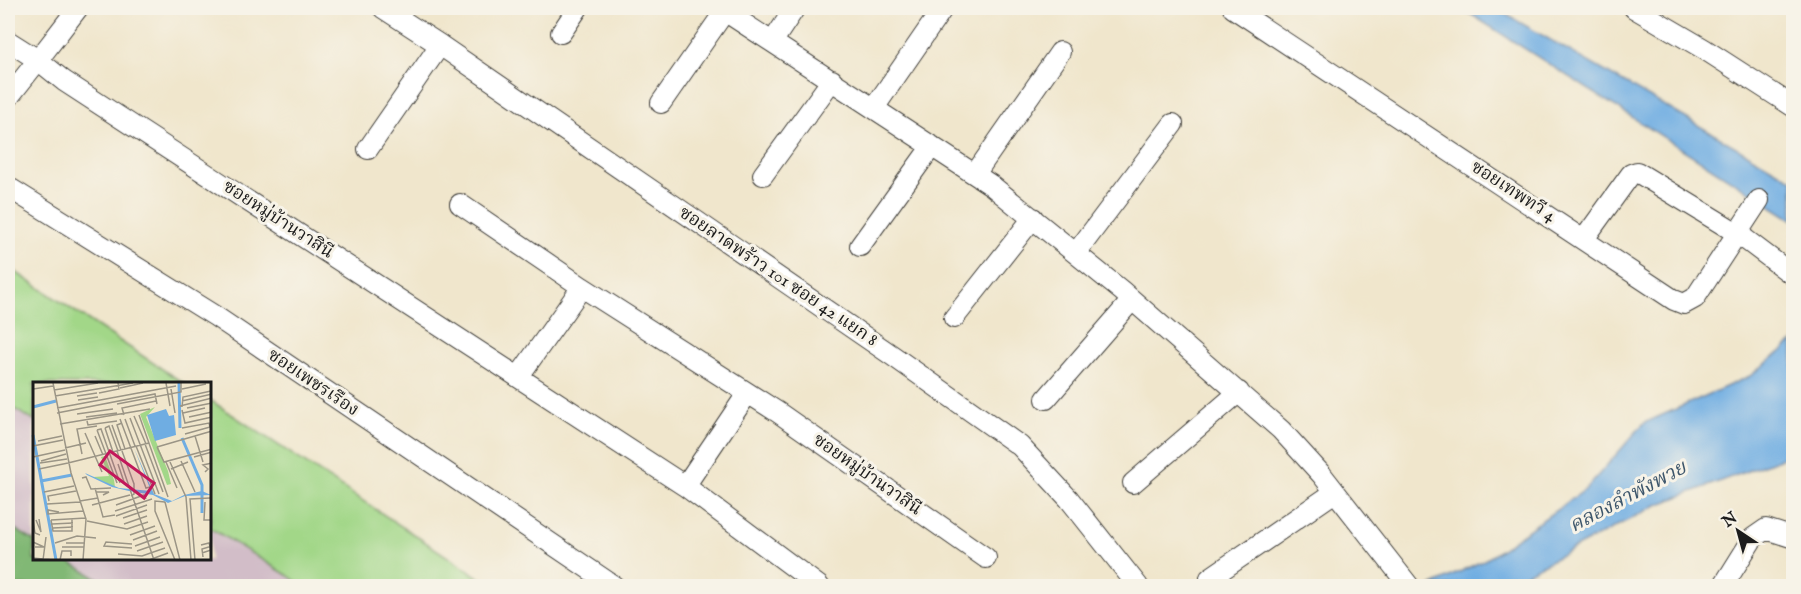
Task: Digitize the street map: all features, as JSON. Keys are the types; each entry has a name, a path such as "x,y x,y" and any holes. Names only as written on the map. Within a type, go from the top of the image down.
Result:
{"street":[{"path":"8,98 78,8"},
{"name":"ซอยลาดพร้าว 101 ซอย 42 แยก 8","path":"383,8 883,349 1020,446 1069,499 1138,586"},
{"path":"561,33 579,8"},
{"path":"773,41 795,8"},
{"path":"874,108 943,8"},
{"name":"ซอยเทพทวี 4","path":"1233,8 1674,300 1684,304 1695,298 1759,200"},
{"path":"1634,8 1794,107"},
{"path":"662,103 723,9 773,41 999,190 1132,300 1281,430 1335,492 1409,586"},
{"name":"ซอยหมู่บ้านวาสินี","path":"8,40 64,81 685,486 819,586"},
{"path":"368,149 440,45"},
{"path":"975,174 1060,52"},
{"path":"763,175 832,80"},
{"path":"1076,253 1173,124"},
{"path":"861,246 932,146"},
{"path":"1584,239 1613,196 1635,172 1737,233 1794,276"},
{"name":"ซอยเพชรเรือง","path":"8,188 215,316 614,586"},
{"name":"ซอยหมู่บ้านวาสินี","path":"460,204 582,287 779,413 986,558"},
{"path":"954,318 1032,218"},
{"path":"519,376 582,287"},
{"path":"1046,399 1132,300"},
{"path":"1132,483 1239,392"},
{"path":"685,486 747,394"},
{"path":"1210,578 1335,492"},
{"path":"1723,586 1753,538 1766,529 1794,538"}],"shaded area":[{"path":"8,405 33,420 33,540 8,525"},
{"path":"212,529 303,586 111,586 68,561 212,561"}],"green space":[{"path":"8,267 182,382 33,382 33,420 8,405"},
{"path":"212,401 492,586 303,586 212,529"},
{"path":"8,525 33,540 33,561 68,561 111,586 8,586"}],"water":[{"path":"1461,8 1495,8 1793,180 1793,220"},
{"name":"คลองลำพังพวย","path":"1793,342 1793,451 1782,458 1657,505 1502,586 1431,586 1490,557 1586,489 1644,423 1750,376"}]}
